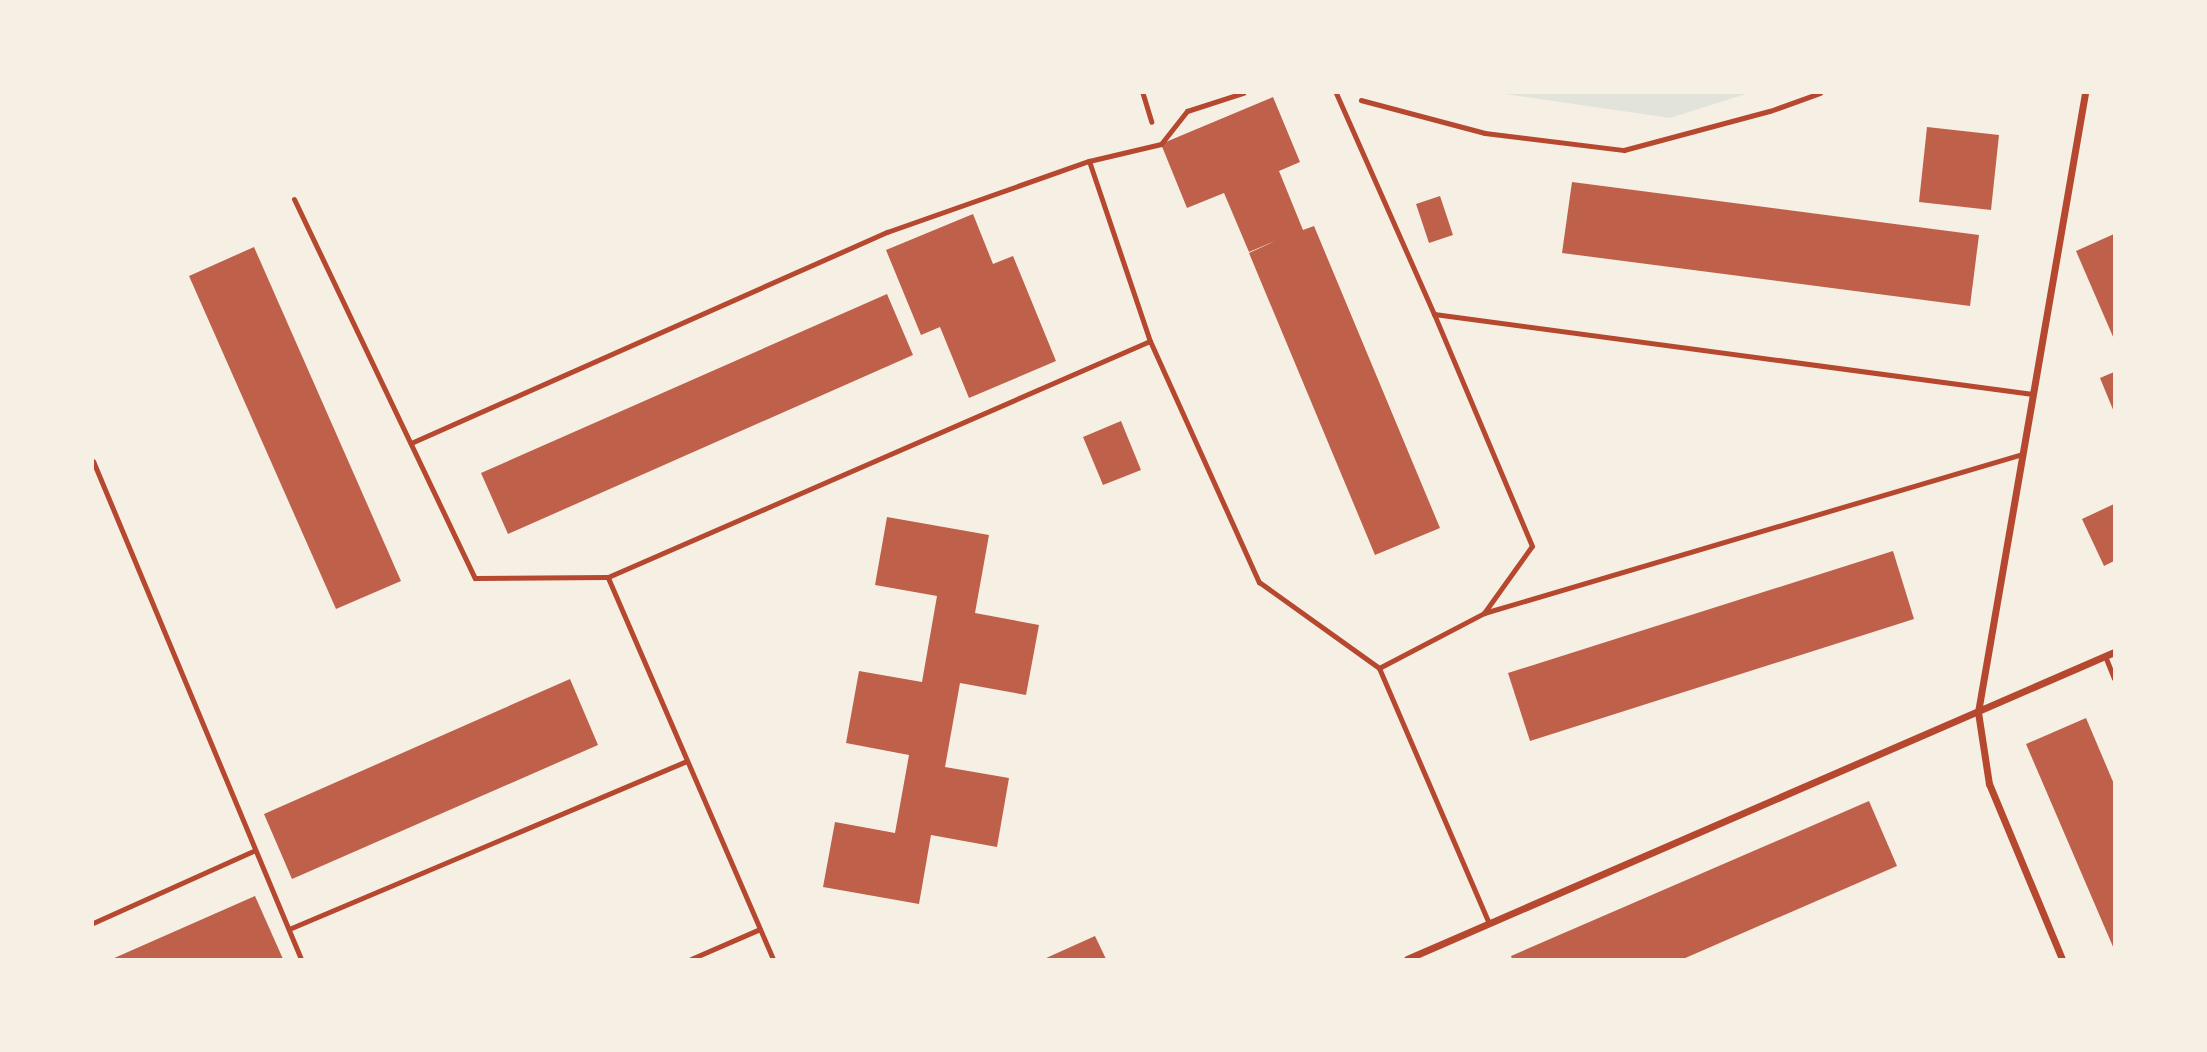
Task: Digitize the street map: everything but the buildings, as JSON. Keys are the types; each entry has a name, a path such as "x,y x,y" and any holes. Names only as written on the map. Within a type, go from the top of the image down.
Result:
{"street":[{"path":"2062,959 1989,783 1978,712 2085,93"},
{"path":"1407,959 2114,652"}],"lane":[{"path":"411,443 887,232 1089,161 1161,144 1187,111 1243,93"},
{"path":"1336,93 1434,314 1532,546 1484,613"},
{"path":"1089,161 1150,341 1259,582 1379,668 1489,923"},
{"path":"294,198 475,578 608,577 1150,341"},
{"path":"1434,314 2033,394"},
{"path":"1379,668 1484,613 2022,454"},
{"path":"93,461 253,851 301,959"},
{"path":"608,577 773,959"},
{"path":"2105,656 2114,678"},
{"path":"289,929 687,761"},
{"path":"93,923 253,851"},
{"path":"691,959 760,929"}],"path":[{"path":"1336,93 1485,133 1624,150 1770,111 1819,93"}],"shaded area":[{"path":"1498,93 1749,93 1670,118"}]}
